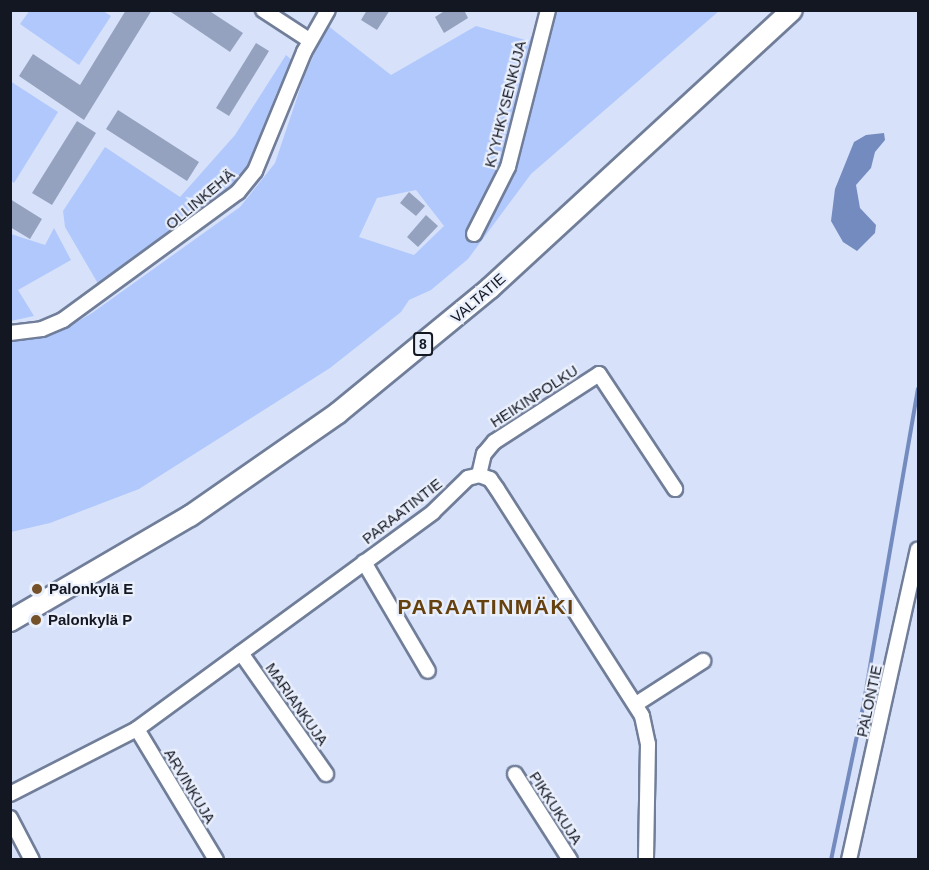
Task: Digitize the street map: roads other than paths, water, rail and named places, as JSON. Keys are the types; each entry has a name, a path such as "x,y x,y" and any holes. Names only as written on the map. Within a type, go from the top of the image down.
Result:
{"highway":[{"name":"VALTATIE","path":"10,621 190,516 338,413 490,288 792,10"}],"street":[{"path":"263,10 309,40"},
{"name":"OLLINKEHÄ","path":"10,333 42,329 63,320 238,192 255,171 309,40 328,10"},
{"name":"KYYHKYSENKUJA","path":"474,234 508,167 548,10"},
{"name":"HEIKINPOLKU","path":"479,475 484,454 494,442 599,374 675,489"},
{"path":"479,475 490,479 497,489 636,704 648,744 646,860"},
{"name":"PARAATINTIE","path":"10,794 137,729 433,512 468,478 479,475"},
{"name":"PALONTIE","path":"849,860 918,550"},
{"path":"364,562 428,671"},
{"name":"MARIANKUJA","path":"241,653 326,774"},
{"path":"636,704 703,661"},
{"name":"ARVINKUJA","path":"137,729 216,860"},
{"name":"PIKKUKUJA","path":"514,774 570,860"},
{"path":"10,818 32,860"}],"waterway":[{"path":"831,860 863,707 918,389"}],"place":[{"name":"Palonkylä E","path":"37,589"},
{"name":"Palonkylä P","path":"36,620"}],"district":[{"name":"PARAATINMÄKI","path":"486,607"}]}
